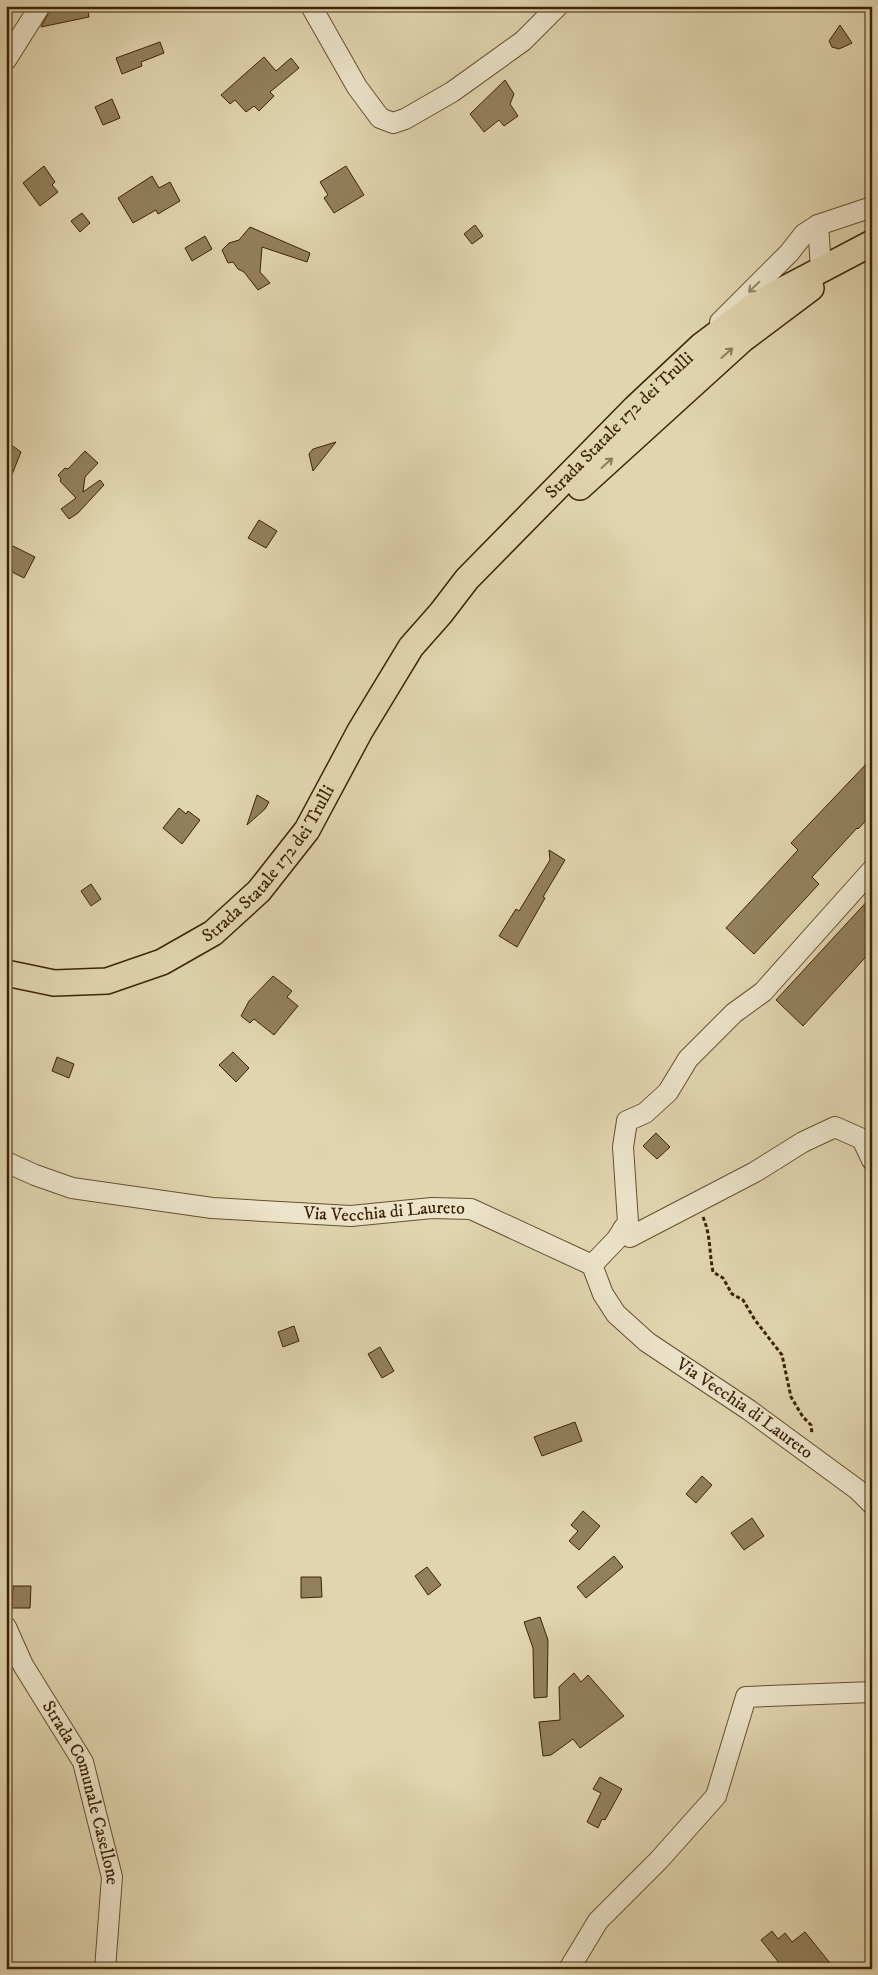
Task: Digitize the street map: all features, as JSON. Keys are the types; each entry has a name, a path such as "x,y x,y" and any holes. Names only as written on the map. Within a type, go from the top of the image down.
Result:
{"main road":[{"name":"Strada Statale 172 dei Trulli","path":"6,973 54,983 107,981 162,962 213,933 259,891 307,830 360,731 411,647 441,613 466,580 635,408 702,346 758,303 821,268 872,243"},
{"name":"Strada Statale 172 dei Trulli","path":"441,613 743,339 811,288 821,268"}],"street":[{"path":"6,60 40,6"},
{"path":"311,6 363,95 380,118 393,123 405,120 452,92 523,41 558,6"},
{"path":"702,346 726,314 789,253 804,234 818,225 872,208"},
{"path":"818,225 821,268"},
{"path":"789,253 788,265 799,280"},
{"path":"592,1265 616,1240 628,1222 623,1147 627,1121 645,1113 668,1092 688,1059 734,1013 763,992 872,870"},
{"path":"624,1229 630,1237 755,1172 802,1142 835,1127 862,1139 872,1160"},
{"name":"Via Vecchia di Laureto","path":"6,1162 72,1188 212,1208 351,1216 432,1208 471,1209 592,1265 603,1294 616,1314 647,1342 749,1410 858,1490 872,1504"},
{"name":"Strada Comunale Casellone","path":"6,1627 23,1665 83,1762 112,1877 106,1969"},
{"path":"569,1969 598,1921 658,1860 716,1796 746,1697 872,1692"}],"path":[{"path":"696,1203 711,1242 710,1261 713,1272 722,1278 732,1294 743,1300 755,1320 782,1355 791,1397 811,1426 812,1435 801,1448"}],"building":[{"path":"52,6 87,6 89,17 41,27"},
{"path":"840,25 852,43 839,49 832,47 829,41"},
{"path":"160,42 164,53 141,62 142,66 122,74 116,58"},
{"path":"264,57 276,71 291,58 299,68 270,92 274,96 259,111 254,106 246,112 235,100 230,104 221,95"},
{"path":"505,80 514,94 510,104 518,116 504,126 499,120 484,132 470,114"},
{"path":"112,99 120,118 103,125 95,107"},
{"path":"44,166 55,182 52,185 58,192 40,206 23,183"},
{"path":"346,166 364,195 334,213 324,198 328,195 320,182"},
{"path":"152,176 159,188 170,182 180,201 158,214 156,210 133,223 118,198"},
{"path":"82,213 90,223 80,232 71,221"},
{"path":"475,225 483,236 472,244 464,234"},
{"path":"250,227 310,253 307,262 262,247 260,272 270,283 258,290 244,272 238,269 233,262 228,263 222,250 229,243 239,240"},
{"path":"205,236 212,249 192,261 185,248"},
{"path":"6,441 21,452 7,487 6,487"},
{"path":"336,442 313,471 309,454 313,449"},
{"path":"85,451 98,463 85,477 83,492 100,480 104,485 78,513 69,519 61,509 76,498 60,481 61,479 58,475 65,468 68,469"},
{"path":"259,520 277,531 266,548 248,538"},
{"path":"13,546 35,557 24,578 6,569 6,560"},
{"path":"872,758 872,814 812,877 819,884 754,954 726,928 798,850 791,843"},
{"path":"257,795 269,802 265,809 247,825"},
{"path":"179,808 186,814 188,811 200,820 182,844 163,828"},
{"path":"549,850 565,860 517,947 499,936 516,909 519,911 550,860"},
{"path":"91,884 101,899 91,906 81,891"},
{"path":"872,896 872,950 803,1026 776,1000"},
{"path":"273,976 292,991 287,997 298,1006 274,1035 254,1019 250,1023 241,1016 249,1001"},
{"path":"233,1052 249,1068 236,1082 219,1065"},
{"path":"57,1057 74,1064 69,1078 52,1071"},
{"path":"656,1133 670,1147 657,1159 643,1146"},
{"path":"294,1326 299,1341 283,1347 278,1332"},
{"path":"380,1347 394,1371 382,1378 368,1354"},
{"path":"575,1422 582,1441 542,1456 534,1437"},
{"path":"702,1476 712,1485 696,1503 686,1494"},
{"path":"583,1511 600,1526 579,1550 569,1541 578,1531 571,1525"},
{"path":"752,1518 764,1536 744,1550 731,1533"},
{"path":"614,1556 623,1567 586,1598 577,1587"},
{"path":"427,1567 441,1585 428,1595 415,1576"},
{"path":"301,1577 321,1577 322,1597 301,1598"},
{"path":"13,1586 31,1586 30,1608 12,1608"},
{"path":"540,1617 548,1640 547,1697 534,1698 533,1648 524,1622"},
{"path":"574,1673 581,1682 588,1675 624,1716 580,1748 573,1739 551,1755 543,1756 539,1722 560,1720 559,1687"},
{"path":"600,1777 622,1789 605,1820 602,1819 598,1828 587,1822 601,1793 593,1789"},
{"path":"772,1931 778,1939 785,1933 792,1942 805,1932 830,1963 822,1969 784,1969 761,1940"}]}
